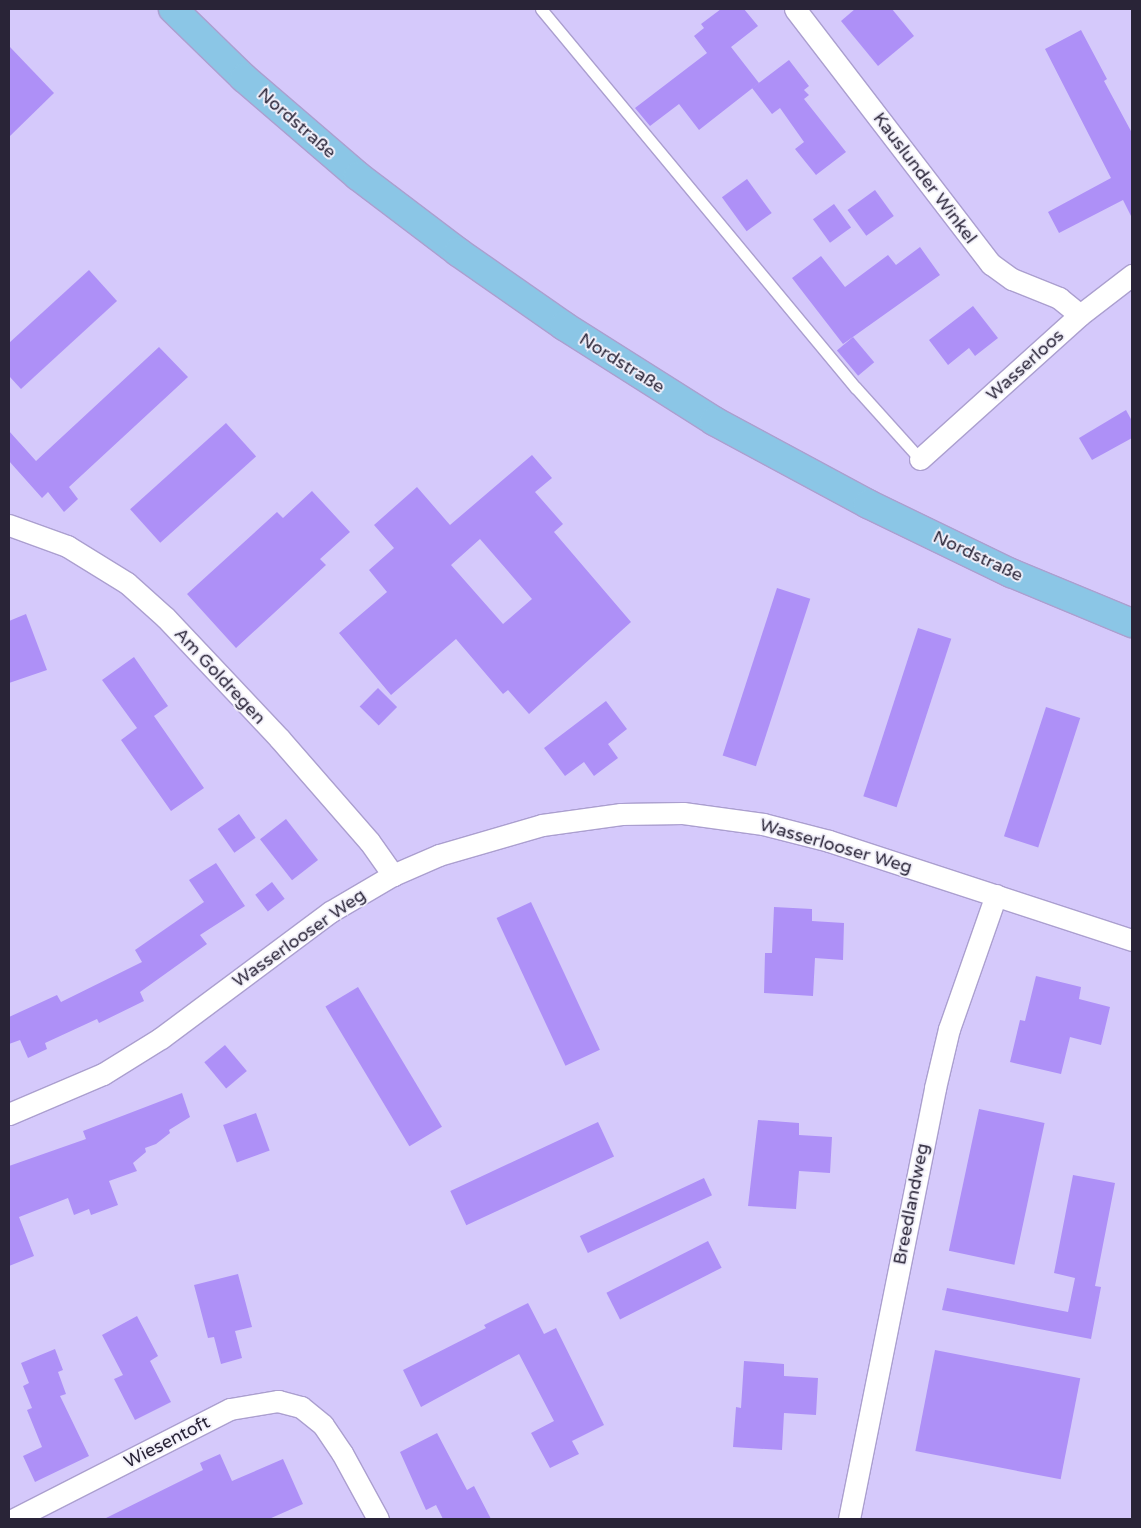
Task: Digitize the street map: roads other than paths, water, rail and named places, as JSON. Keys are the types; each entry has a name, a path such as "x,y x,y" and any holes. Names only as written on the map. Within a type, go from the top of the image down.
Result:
{"main road":[{"name":"Nordstraße","path":"173,9 244,78 358,176 458,252 564,326 714,421 859,499 1011,572 1132,623"}],"street":[{"name":"Kauslunder Winkel","path":"795,9 991,264 1012,279 1059,298 1080,315"},
{"name":"Wasserloos","path":"920,459 1080,315 1132,275"},
{"name":"Am Goldregen","path":"9,525 67,546 127,583 166,618 285,746 369,841 394,875"},
{"name":"Wasserlooser Weg","path":"9,1114 60,1094 120,1063 161,1038 330,912 394,875 439,855 542,825 621,814 683,814 764,824 829,840 1132,940"},
{"name":"Breedlandweg","path":"849,1519 935,1088 949,1029 996,894"},
{"name":"Wiesentoft","path":"14,1519 230,1409 278,1401 301,1408 323,1424 342,1453 378,1519"}],"lane":[{"path":"541,9 856,388 920,459"}]}
